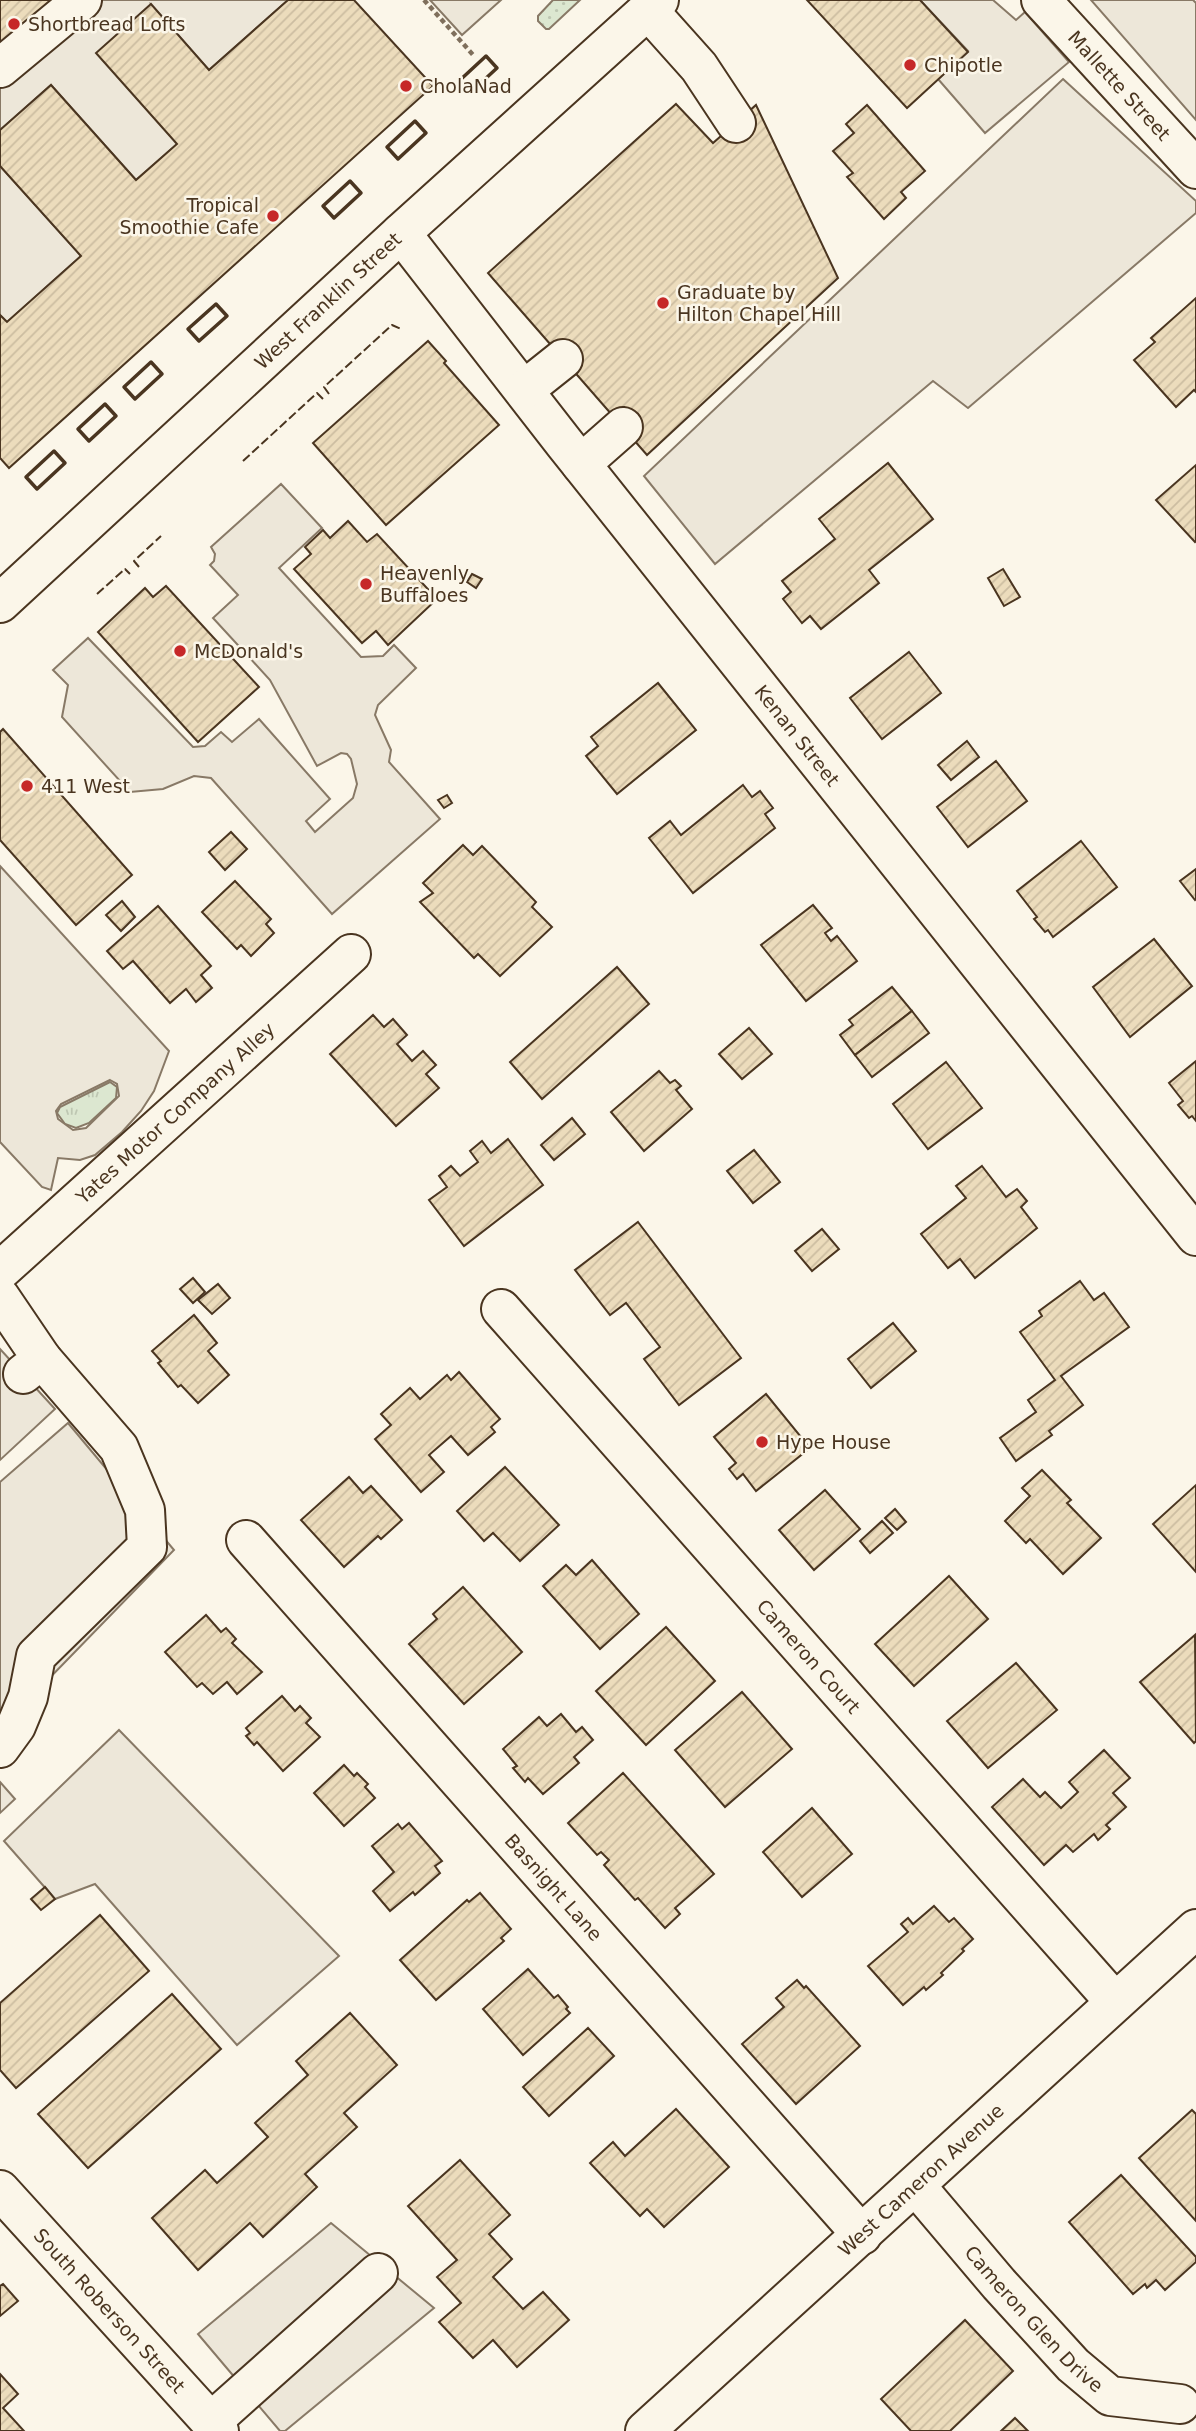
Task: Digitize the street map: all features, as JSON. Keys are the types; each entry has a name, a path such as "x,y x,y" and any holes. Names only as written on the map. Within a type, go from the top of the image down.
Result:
{"street":[{"path":"0,68 82,0"},
{"name":"Mallette Street","path":"1041,0 1196,169"},
{"path":"653,5 736,123"},
{"name":"West Franklin Street","path":"0,603 653,5"},
{"name":"Kenan Street","path":"401,233 573,454 1196,1236"},
{"path":"524,390 563,359"},
{"path":"573,454 616,418"},
{"name":"Yates Motor Company Alley","path":"0,1271 351,954"},
{"path":"0,1297 33,1366 119,1448 145,1510 147,1547 36,1656 24,1707 16,1726 0,1748"},
{"name":"Cameron Court","path":"501,1309 1115,2003"},
{"name":"Basnight Lane","path":"246,1540 862,2235"},
{"name":"West Cameron Avenue","path":"645,2431 1196,1929"},
{"name":"Cameron Glen Drive","path":"916,2186 999,2284 1073,2365 1111,2396 1180,2404"},
{"name":"South Roberson Street","path":"0,2190 215,2427"},
{"path":"215,2427 378,2273"}],"path":[{"path":"424,0 475,58"}],"green space":[{"path":"553,0 580,0 546,29 538,21 538,16"},
{"path":"110,1082 117,1087 116,1098 89,1123 76,1128 65,1124 57,1113 60,1107"}],"shaded area":[{"path":"78,0 288,0 209,70 151,5 177,144 136,180 51,85 0,130 0,68"},
{"path":"430,0 501,0 462,35"},
{"path":"920,0 993,0 1016,20 1025,12 1069,62 985,133 938,79 968,51"},
{"path":"1091,0 1193,0 1196,3 1196,120"},
{"path":"1063,79 1196,201 1196,213 968,408 933,381 715,564 644,476"},
{"path":"0,166 81,256 7,322 0,315"},
{"path":"281,484 322,528 279,568 361,657 383,656 394,645 416,668 378,705 375,715 391,750 389,762 440,819 332,914 211,778 194,776 163,789 130,792 62,717 68,685 53,670 88,638 193,747 205,746 221,732 232,742 259,719 330,799 306,821 315,832 353,798 357,784 351,759 347,754 341,753 317,766 270,680 213,618 238,595 210,565 215,554 211,547"},
{"path":"0,866 169,1051 154,1091 141,1111 95,1155 80,1160 58,1158 51,1190 42,1187 0,1142","holes":["110,1080 117,1084 119,1096 86,1128 73,1130 58,1119 56,1111 61,1104"]},
{"path":"0,1349 55,1409 0,1460"},
{"path":"68,1423 174,1550 0,1729 0,1482"},
{"path":"119,1730 339,1956 237,2045 95,1884 55,1899 4,1841"},
{"path":"0,1782 15,1799 0,1813"},
{"path":"331,2223 434,2308 285,2431 280,2431 198,2334"}],"building":[{"name":"Shortbread Lofts","path":"0,0 55,0 0,49"},
{"path":"288,0 354,0 433,86 9,468 0,458 0,315 7,322 81,256 0,166 0,130 51,85 136,180 177,144 96,53 151,4 209,70"},
{"name":"Chipotle","path":"807,0 920,0 968,52 907,108"},
{"name":"Graduate by Hilton Chapel Hill","path":"676,104 713,143 756,105 838,278 647,455 488,273"},
{"path":"867,105 925,171 901,192 906,198 884,219 847,177 853,173 833,151 854,133 846,124"},
{"path":"1196,298 1196,392 1194,390 1176,407 1134,360 1155,342 1151,338"},
{"path":"428,341 499,425 386,525 313,443"},
{"path":"888,463 933,519 869,570 879,583 821,629 810,616 802,623 783,599 791,592 782,581 835,539 819,519"},
{"path":"1196,465 1196,541 1195,542 1156,500"},
{"name":"Heavenly Buffaloes","path":"348,521 367,542 377,534 437,599 388,645 376,631 362,643 294,569 311,554 305,547 323,530 330,538"},
{"path":"1003,569 1020,597 1004,606 988,578"},
{"path":"472,574 482,579 476,588 467,582"},
{"path":"166,586 259,687 198,742 98,632 145,588 153,597"},
{"path":"909,652 941,693 882,739 850,698"},
{"path":"658,683 696,730 617,794 586,756 598,746 591,737"},
{"name":"411 West","path":"3,729 132,875 76,925 0,840 0,732"},
{"path":"967,741 979,757 951,780 938,765"},
{"path":"996,761 1027,801 968,847 937,807"},
{"path":"743,785 752,797 760,791 773,808 765,814 775,828 693,893 649,838 670,821 681,835"},
{"path":"447,795 452,803 444,808 438,800"},
{"path":"231,832 247,849 225,870 209,852"},
{"path":"1081,841 1117,887 1053,937 1034,919 1037,917 1017,891"},
{"path":"463,845 473,855 482,846 536,902 532,907 552,927 500,976 478,954 474,958 420,902 433,893 423,883"},
{"path":"1196,869 1196,899 1195,900 1180,881"},
{"path":"235,881 271,919 266,924 274,933 251,956 241,945 237,949 202,912"},
{"path":"122,901 135,917 121,931 106,915"},
{"path":"813,905 832,928 825,933 831,941 837,936 857,961 806,1001 761,945"},
{"path":"158,906 211,966 201,975 212,988 196,1002 186,989 170,1003 133,961 123,969 107,951"},
{"path":"1154,939 1192,986 1130,1037 1093,987"},
{"path":"617,967 649,1004 542,1099 510,1062"},
{"path":"892,987 912,1011 855,1055 840,1035 853,1025 849,1020"},
{"path":"912,1011 929,1033 872,1077 855,1055"},
{"path":"373,1015 384,1027 393,1019 407,1035 397,1044 412,1061 423,1051 436,1065 426,1074 439,1088 396,1126 330,1054"},
{"path":"749,1028 772,1054 742,1079 719,1054"},
{"path":"1196,1061 1196,1121 1192,1116 1189,1118 1178,1105 1183,1101 1169,1083"},
{"path":"946,1062 982,1108 928,1149 893,1104"},
{"path":"659,1071 670,1083 675,1080 681,1086 676,1090 692,1109 644,1151 611,1112"},
{"path":"572,1118 585,1134 554,1160 541,1145"},
{"path":"508,1139 543,1185 464,1246 429,1200 447,1187 439,1176 451,1166 460,1176 478,1162 470,1151 482,1141 491,1153"},
{"path":"754,1150 780,1182 753,1203 727,1171"},
{"path":"982,1166 1006,1197 1017,1189 1027,1201 1021,1207 1037,1228 975,1278 960,1259 948,1268 921,1234 966,1198 956,1186"},
{"path":"638,1222 741,1358 679,1405 644,1359 660,1347 626,1303 610,1315 575,1270"},
{"path":"822,1229 839,1249 812,1271 795,1251"},
{"path":"193,1278 205,1292 193,1303 180,1289"},
{"path":"1080,1281 1094,1300 1104,1293 1129,1327 1061,1376 1083,1405 1049,1431 1052,1435 1016,1461 1000,1438 1036,1412 1028,1400 1055,1380 1020,1332 1042,1316 1039,1311"},
{"path":"218,1284 230,1298 212,1314 198,1300"},
{"path":"194,1315 217,1343 208,1351 229,1375 198,1403 181,1385 178,1387 158,1363 161,1361 152,1351"},
{"path":"893,1323 916,1351 871,1388 848,1359"},
{"path":"459,1372 500,1419 491,1427 495,1432 468,1455 451,1436 429,1455 444,1472 421,1492 375,1439 391,1425 381,1414 410,1388 420,1399 447,1375 451,1380"},
{"name":"Hype House","path":"766,1394 810,1448 756,1491 743,1474 737,1479 729,1469 736,1463 714,1437"},
{"path":"505,1467 559,1525 520,1561 493,1533 484,1541 457,1511"},
{"path":"1042,1470 1071,1500 1067,1503 1101,1538 1063,1574 1030,1539 1026,1543 1005,1521 1030,1496 1022,1488"},
{"path":"349,1477 363,1493 371,1486 402,1520 381,1539 378,1536 344,1567 301,1520"},
{"path":"1196,1485 1196,1572 1153,1524"},
{"path":"825,1490 860,1529 814,1570 779,1530"},
{"path":"895,1509 906,1522 897,1530 885,1518"},
{"path":"882,1521 893,1533 870,1553 860,1541"},
{"path":"592,1560 639,1614 600,1649 543,1586 566,1565 576,1575"},
{"path":"949,1576 988,1619 914,1686 875,1644"},
{"path":"463,1587 522,1652 464,1704 409,1644 437,1619 433,1614"},
{"path":"206,1615 221,1632 226,1628 236,1639 232,1643 262,1672 237,1694 227,1682 213,1694 202,1683 197,1687 165,1652"},
{"path":"666,1627 715,1681 646,1745 596,1691"},
{"path":"1195,1635 1196,1741 1194,1743 1140,1682"},
{"path":"1016,1663 1057,1710 988,1768 947,1721"},
{"path":"742,1692 792,1749 725,1807 675,1750"},
{"path":"282,1696 295,1711 300,1706 311,1718 306,1723 320,1737 283,1771 257,1742 254,1745 246,1736 250,1733 246,1728"},
{"path":"561,1714 576,1732 582,1727 593,1740 574,1757 579,1763 543,1794 528,1778 525,1782 513,1768 517,1766 503,1749 539,1717 547,1726"},
{"path":"1104,1750 1130,1778 1113,1793 1126,1807 1106,1825 1110,1829 1098,1840 1094,1834 1073,1852 1066,1845 1044,1865 992,1807 1023,1779 1040,1797 1045,1792 1061,1808 1078,1792 1069,1782"},
{"path":"344,1765 354,1776 357,1773 368,1784 365,1787 375,1798 344,1826 314,1793"},
{"path":"623,1773 714,1874 675,1908 680,1914 665,1928 604,1865 609,1860 601,1852 597,1855 568,1823"},
{"path":"812,1808 852,1854 802,1897 763,1852"},
{"path":"409,1823 442,1861 435,1866 440,1873 415,1895 413,1892 390,1911 373,1891 394,1872 372,1846 398,1824 402,1829"},
{"path":"45,1887 55,1899 41,1910 31,1899"},
{"path":"480,1893 511,1929 501,1938 504,1941 436,2000 400,1960 467,1900 469,1902"},
{"path":"934,1906 949,1922 954,1918 973,1939 941,1973 943,1975 903,2005 868,1966 908,1932 901,1924 908,1918 913,1924"},
{"path":"100,1915 149,1971 16,2088 0,2070 0,2003"},
{"path":"528,1969 554,1998 558,1995 570,2013 523,2055 483,2009"},
{"path":"797,1980 804,1988 806,1986 860,2046 796,2104 742,2044 784,2007 776,1998"},
{"path":"172,1994 221,2049 88,2168 38,2114"},
{"path":"350,2013 397,2065 344,2113 357,2127 305,2174 317,2187 263,2237 250,2223 198,2270 152,2218 205,2170 217,2183 268,2137 255,2123 308,2075 296,2061"},
{"path":"588,2028 614,2056 549,2116 523,2087"},
{"path":"676,2109 729,2167 664,2227 647,2209 640,2216 590,2163 613,2142 625,2156"},
{"path":"1192,2110 1196,2114 1196,2221 1139,2158"},
{"path":"460,2160 510,2215 489,2234 512,2259 493,2277 523,2309 543,2292 569,2320 517,2367 493,2340 473,2358 439,2322 461,2303 437,2277 457,2260 408,2206"},
{"path":"1121,2175 1196,2257 1196,2262 1165,2290 1156,2280 1147,2288 1145,2284 1133,2294 1069,2222"},
{"path":"3,2284 18,2301 0,2316 0,2286"},
{"path":"965,2320 1013,2371 950,2431 911,2431 881,2399"},
{"path":"0,2374 18,2394 3,2408 24,2431 0,2431"},
{"path":"1015,2418 1028,2431 1001,2431"}],"fence":[{"path":"329,394 324,387 392,325 401,329"},
{"path":"243,461 317,393 323,399"},
{"path":"139,567 134,561 161,536"},
{"path":"97,594 125,569 130,574"}],"wall":[{"path":"486,56 497,68 470,93 459,81 486,56"},
{"path":"415,121 426,133 398,159 387,147 415,121"},
{"path":"350,181 361,193 334,218 323,206 350,181"},
{"path":"216,304 227,316 199,341 188,329 216,304"},
{"path":"151,362 162,374 135,399 124,387 151,362"},
{"path":"105,404 116,416 89,441 78,429 105,404"},
{"path":"54,451 65,463 37,489 26,477 54,451"}],"place":[{"name":"Shortbread Lofts","path":"14,24"},
{"name":"Chipotle","path":"910,65"},
{"name":"CholaNad","path":"406,86"},
{"name":"Tropical Smoothie Cafe","path":"273,216"},
{"name":"Graduate by Hilton Chapel Hill","path":"663,303"},
{"name":"Heavenly Buffaloes","path":"366,584"},
{"name":"McDonald's","path":"180,651"},
{"name":"411 West","path":"27,786"},
{"name":"Hype House","path":"762,1442"}]}
